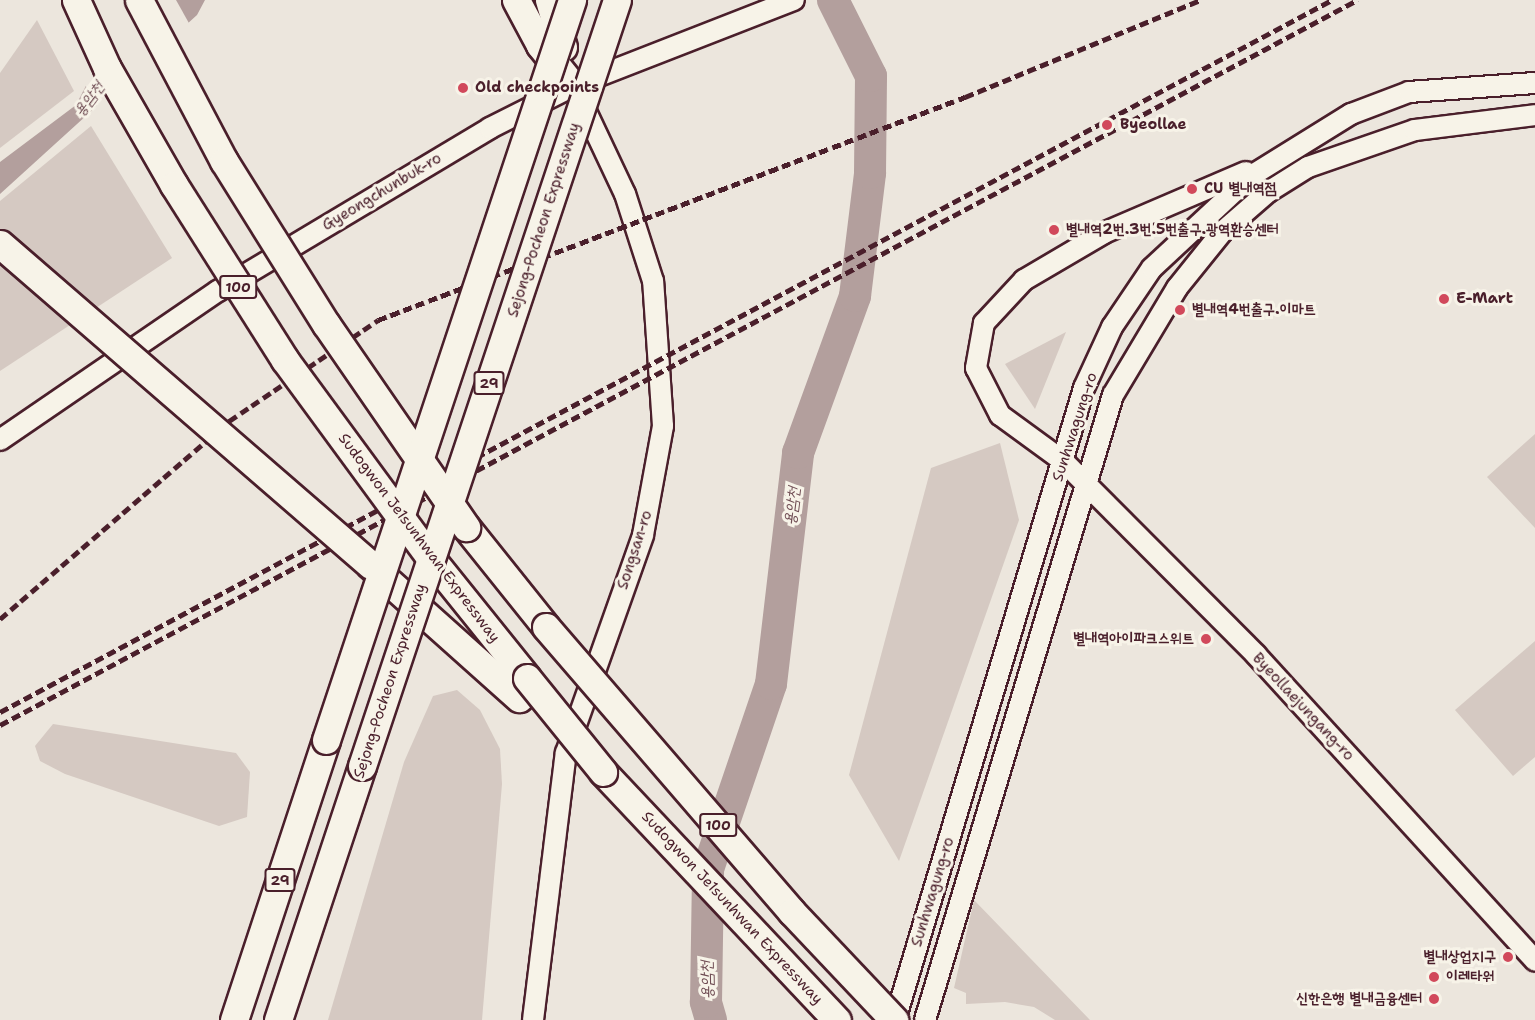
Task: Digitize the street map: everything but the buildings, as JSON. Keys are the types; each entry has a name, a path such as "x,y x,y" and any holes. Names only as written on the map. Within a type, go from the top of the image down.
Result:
{"highway":[{"name":"Sudogwon Je1sunhwan Expressway","path":"76,0 118,88 266,331 523,688 837,1020"},
{"name":"100","path":"139,0 224,161 326,324 466,527 546,627 792,912 894,1020"},
{"path":"516,0 540,45 573,86"},
{"path":"549,0 573,86"},
{"name":"29","path":"234,1020 572,0"},
{"name":"Sejong-Pocheon Expressway","path":"278,1020 617,0"},
{"path":"0,244 370,565 523,688"}],"street":[{"name":"Gyeongchunbuk-ro","path":"0,440 218,291 490,128 573,86 678,43 794,0"},
{"name":"Sunhwagung-ro","path":"894,1020 1084,388 1112,327 1152,268 1204,215 1273,161 1351,114 1409,92 1535,83"},
{"name":"Songsan-ro","path":"533,1020 566,753 643,535 663,426 653,281 625,194 573,86"},
{"name":"Sunhwagung-ro","path":"925,1020 1084,482 1113,395 1143,340 1222,232 1268,192 1362,144 1467,119 1535,115"},
{"name":"Byeollaejungang-ro","path":"1273,161 1104,233 1024,280 984,323 976,368 1000,415 1063,461 1256,655 1535,961"}],"shaded area":[{"path":"37,20 74,91 0,148 0,73"},
{"path":"91,126 172,258 0,371 0,201"},
{"path":"1066,332 1035,409 1005,364"},
{"path":"1535,434 1535,528 1487,477"},
{"path":"1000,443 1019,520 899,861 849,775 931,468"},
{"path":"1535,641 1535,757 1513,776 1455,710"},
{"path":"457,690 480,710 500,749 502,784 482,1020 328,1020 404,762 433,696"},
{"path":"53,724 236,753 250,772 247,817 219,826 65,774 40,761 35,746"},
{"path":"974,900 1090,1020 1055,1020 1034,1007 1005,1002 966,1004 966,993 954,988"}],"water":[{"path":"130,0 205,0 197,15 0,194 0,162 76,105"}],"pier":[{"path":"127,0 176,0 190,25 100,110 84,83"}],"waterway":[{"name":"용암천","path":"711,1020 706,1002 708,869 771,684 798,453 855,296 870,173 871,76 833,0"}],"railway":[{"path":"0,619 229,421 378,320 965,97 1200,0"},
{"path":"0,712 1332,0"},
{"path":"0,725 1357,0"}],"place":[{"name":"Old checkpoints","path":"463,88"},
{"name":"Byeollae","path":"1107,125"},
{"name":"CU 별내역점","path":"1192,189"},
{"name":"별내역2번.3번.5번출구.광역환승센터","path":"1054,230"},
{"name":"E-Mart","path":"1444,299"},
{"name":"별내역4번출구.이마트","path":"1180,310"},
{"name":"별내역아이파크스위트","path":"1206,639"},
{"name":"별내상업지구","path":"1508,957"},
{"name":"이레타워","path":"1434,977"},
{"name":"신한은행 별내금융센터","path":"1434,999"}]}
